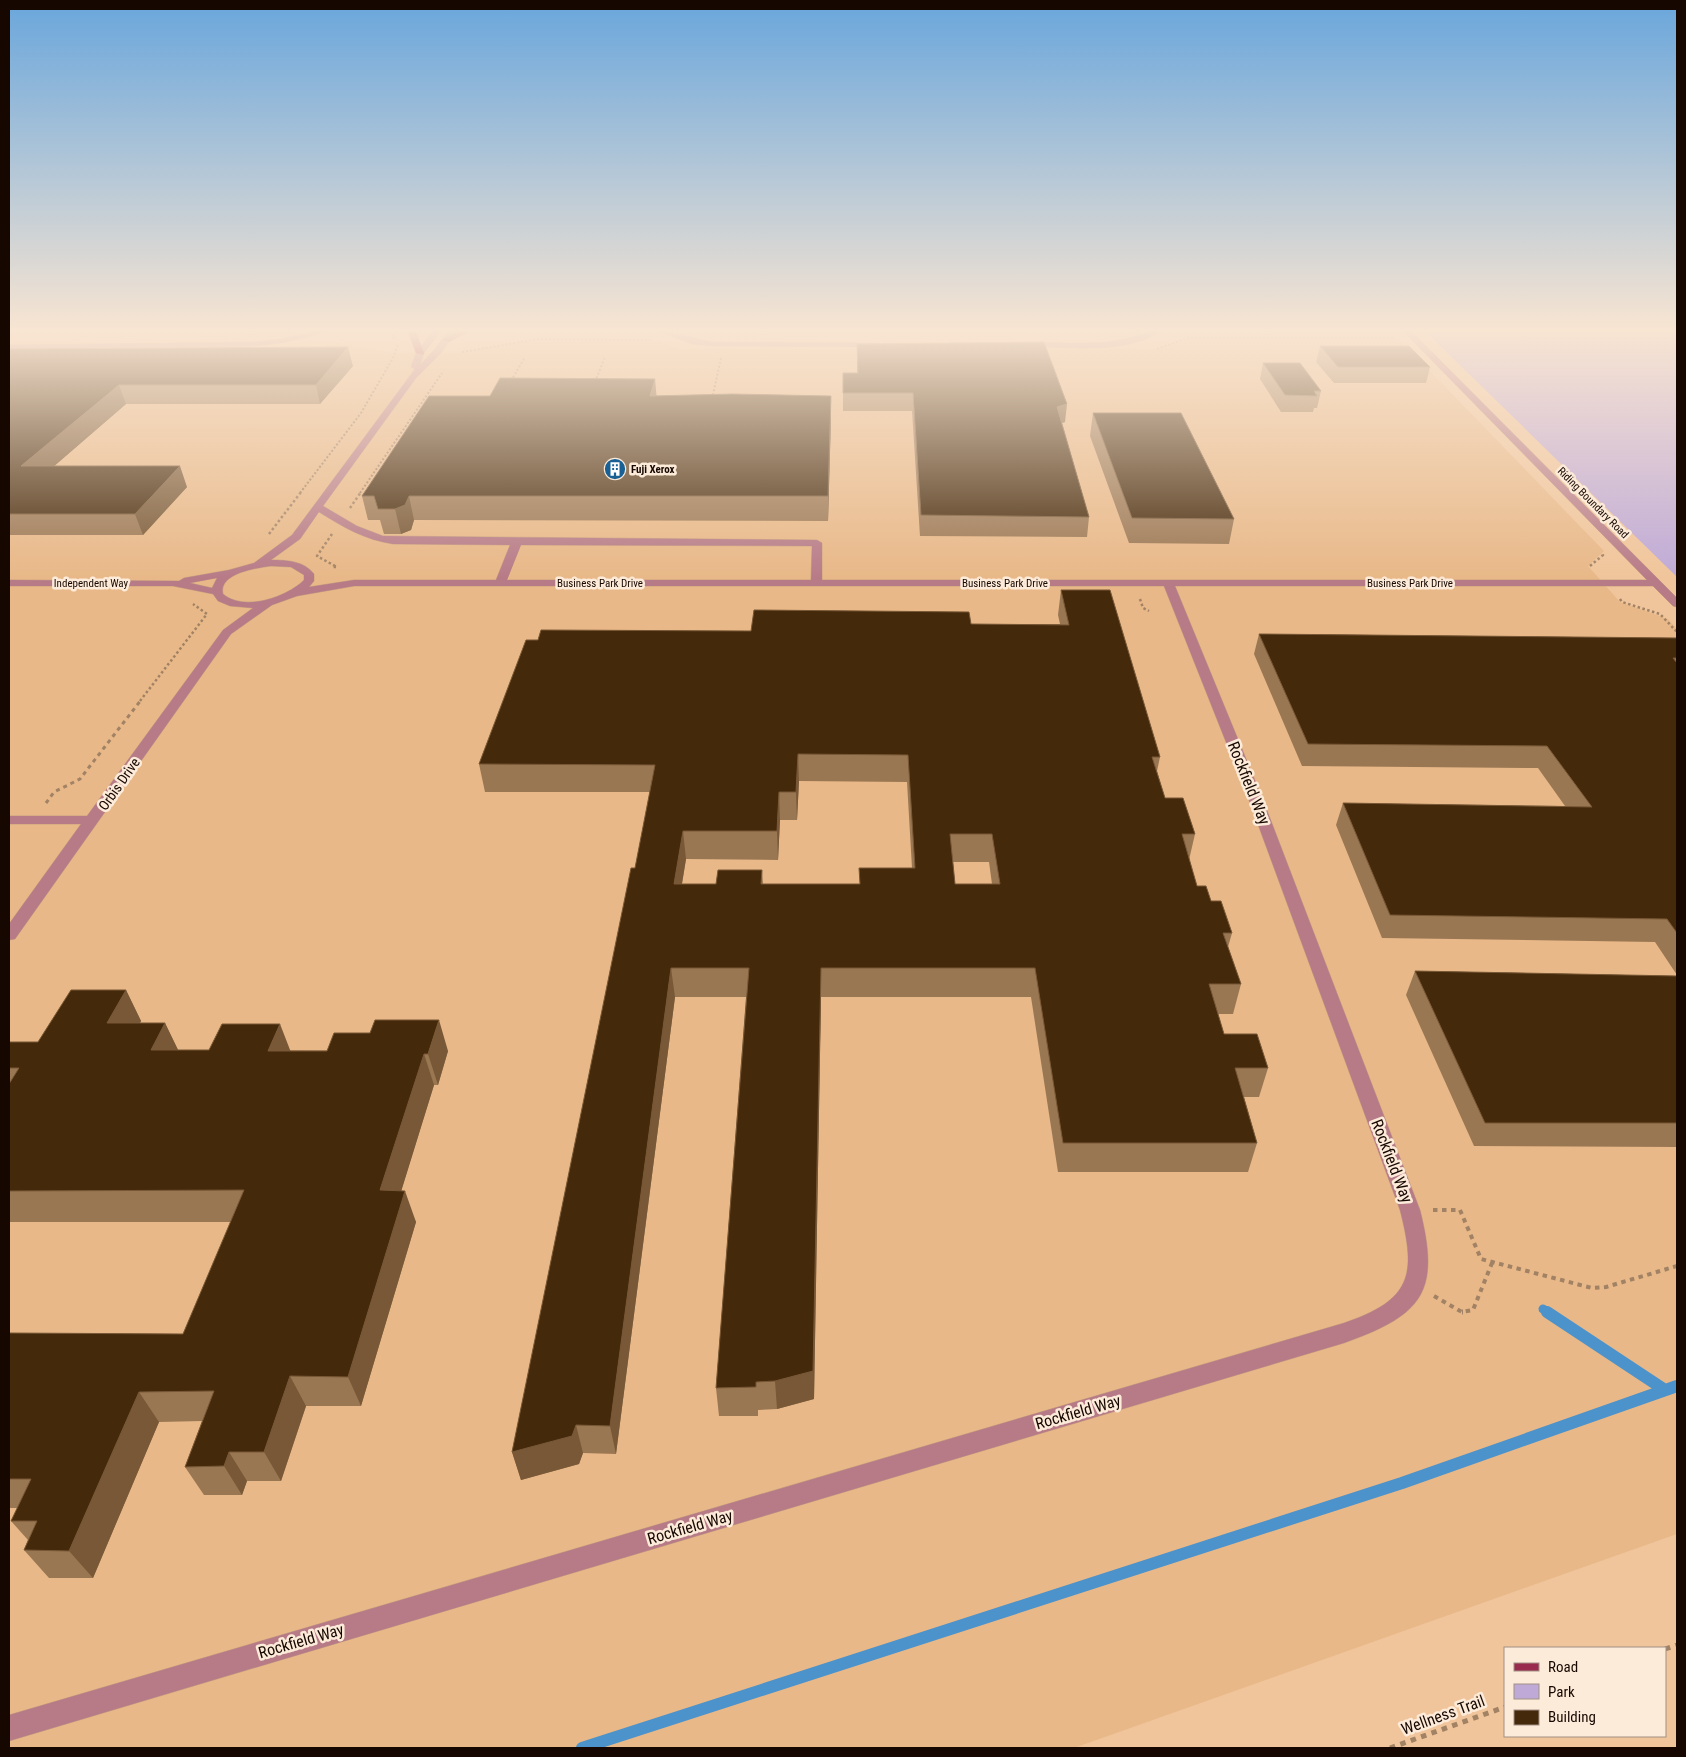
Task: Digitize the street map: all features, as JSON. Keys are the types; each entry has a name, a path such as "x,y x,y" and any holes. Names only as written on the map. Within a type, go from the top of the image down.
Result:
{"street":[{"path":"257,565 296,537 385,414"},
{"name":"Riding Boundary Road","path":"1489,414 1677,604"},
{"path":"318,507 341,522 372,538 392,541 817,543 816,583"},
{"path":"295,565 296,537"},
{"path":"500,583 517,541"},
{"path":"257,565 277,563 295,565 304,569 309,574 308,580 304,587 295,593"},
{"name":"Independent Way","path":"9,583 173,583 233,573 257,565"},
{"path":"233,573 218,585 217,592 223,600 242,604 269,602"},
{"name":"Business Park Drive","path":"309,574 354,583"},
{"name":"Independent Way","path":"173,583 217,592"},
{"name":"Business Park Drive","path":"269,602 295,593 354,583 1656,583"},
{"name":"Rockfield Way","path":"9,1728 1372,1325 1394,1311 1410,1295 1416,1285 1419,1269 1418,1236 1410,1210 1256,800 1168,583"},
{"name":"Orbis Drive","path":"227,632 230,602"},
{"name":"Orbis Drive","path":"9,935 227,632 269,602"},
{"path":"9,820 93,820"}],"path":[{"path":"343,568 333,568 335,566 317,556 414,414"},
{"path":"1582,568 1592,568 1589,565 1603,555 1597,549"},
{"path":"1606,583 1622,602 1660,614 1677,632"},
{"path":"1410,1210 1460,1210 1481,1259 1599,1288 1677,1266"},
{"path":"1416,1285 1462,1312 1473,1310 1492,1263"},
{"name":"Wellness Trail","path":"1390,1748 1504,1707"}],"shaded area":[{"path":"9,414 1471,414 1604,551 1588,566 1620,602 1668,619 1677,629 1677,1534 1074,1748 9,1748"}],"green space":[{"path":"1510,414 1677,414 1677,577"}],"building":[{"path":"9,414 84,414 21,466 180,466 135,514 9,514"},
{"name":"Fuji Xerox","path":"417,414 830,414 828,496 409,496 405,505 395,509 378,509 374,496 362,496"},
{"path":"914,414 1059,414 1089,517 921,515"},
{"path":"1093,414 1181,414 1234,519 1132,518"},
{"path":"1061,590 1110,590 1160,757 1152,757 1165,798 1183,798 1195,834 1182,834 1197,886 1206,886 1211,901 1221,901 1232,933 1223,933 1241,984 1209,984 1224,1034 1257,1034 1268,1068 1235,1068 1257,1143 1063,1143 1035,968 821,968 813,1371 775,1381 756,1382 756,1387 716,1388 749,968 671,968 610,1426 576,1425 572,1436 512,1452 631,868 635,868 655,765 479,764 526,640 538,640 541,630 751,631 754,610 969,612 971,624 1069,625","holes":["798,754 908,755 915,868 859,868 860,884 761,884 762,870 718,870 716,884 674,884 683,831 777,831 779,792 796,792","950,834 992,834 1000,884 955,884"]},
{"path":"1259,634 1677,638 1677,658 1673,658 1677,663 1677,933 1667,919 1390,915 1343,803 1592,807 1547,746 1308,744"},
{"path":"1415,971 1677,976 1677,1123 1485,1123"},
{"path":"71,990 126,990 107,1023 165,1023 151,1050 209,1050 222,1024 280,1024 268,1051 327,1051 334,1033 370,1033 375,1020 439,1020 428,1054 424,1054 380,1190 405,1191 348,1377 290,1376 264,1452 229,1452 224,1466 185,1467 214,1391 139,1392 69,1551 24,1550 37,1521 11,1521 31,1479 9,1479 9,1333 183,1334 244,1190 9,1191 9,1084 19,1068 9,1068 9,1042 38,1042"}],"waterway":[{"path":"1543,1309 1549,1313"},
{"path":"1547,1312 1665,1390"},
{"path":"582,1748 1402,1483 1677,1386"}],"place":[{"name":"Fuji Xerox","path":"615,469"}]}
